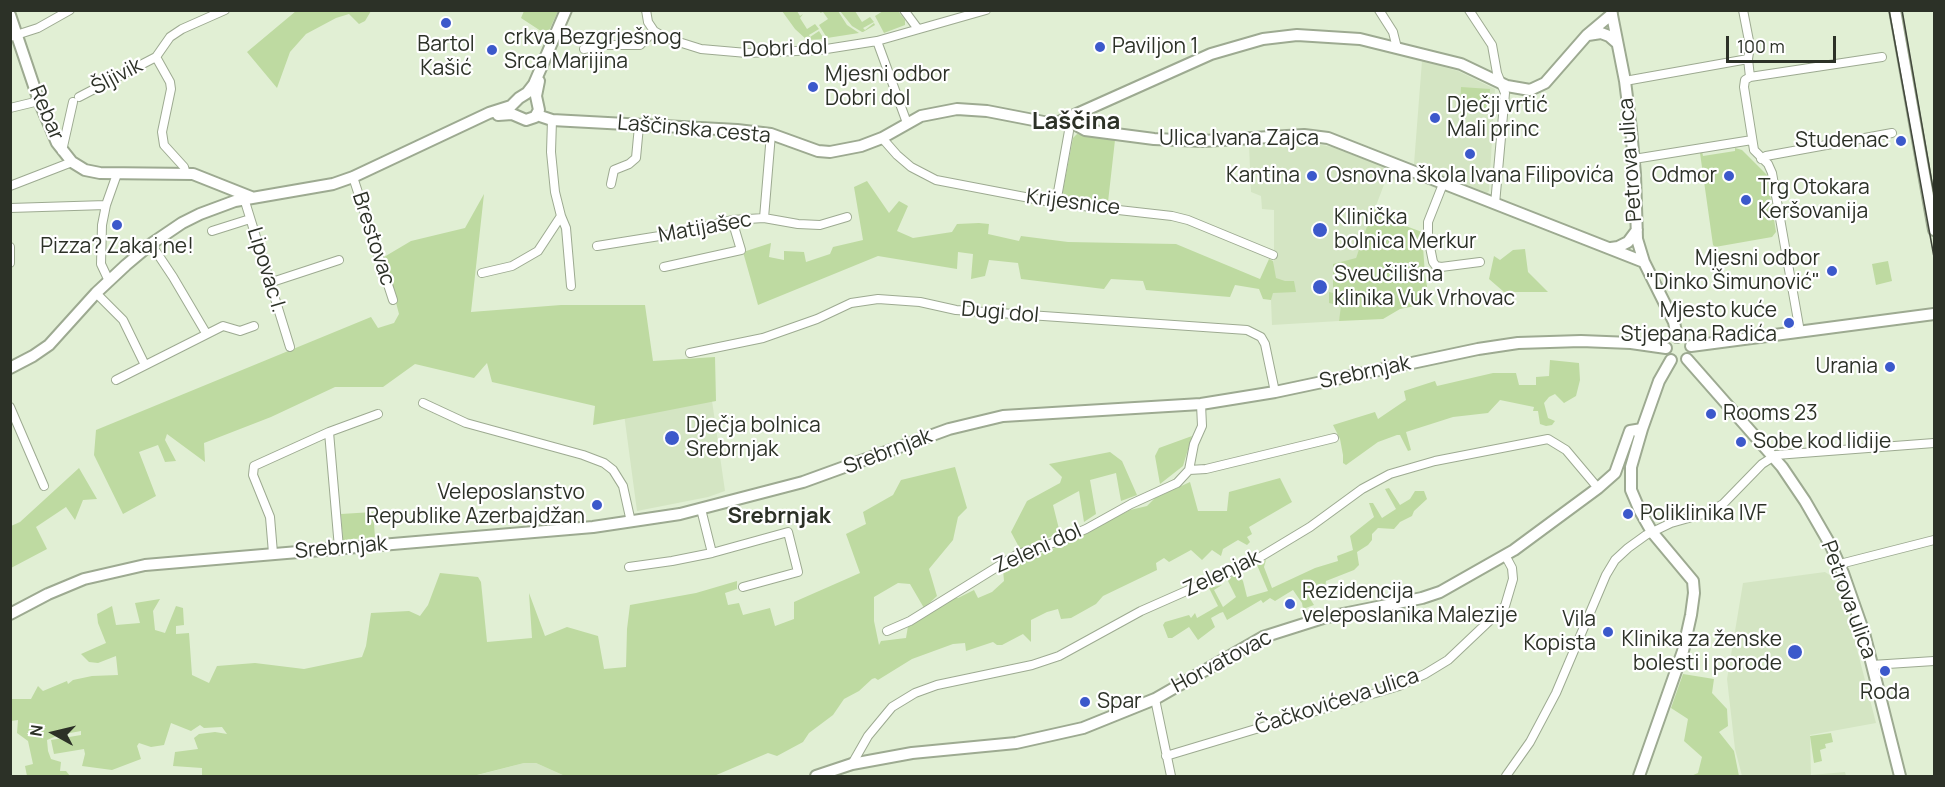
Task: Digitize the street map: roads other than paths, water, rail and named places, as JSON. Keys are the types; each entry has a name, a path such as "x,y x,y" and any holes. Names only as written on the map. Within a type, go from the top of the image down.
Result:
{"main road":[{"path":"10,368 49,345 109,281 151,244 182,223 246,197 333,184 353,177 482,117 508,108 525,95 534,84 566,10"},
{"path":"1895,10 1935,230"},
{"name":"Laščinska cesta","path":"537,115 552,120 737,130 771,134 818,151 830,152 861,147 907,123 930,114 957,109 987,111 1049,123 1067,120 1211,54 1263,39 1297,35 1360,39 1461,64 1502,83 1524,90 1542,86 1587,35 1613,12"},
{"name":"Petrova ulica","path":"1613,12 1625,81 1634,159 1638,243 1644,262 1677,329 1677,337"},
{"name":"Rebar","path":"10,15 14,36 39,101 62,151 72,162 92,172 117,174"},
{"path":"1587,35 1601,33 1614,39 1617,43"},
{"path":"482,117 505,114 530,120 537,115 539,107 537,92 543,66"},
{"path":"525,95 537,100"},
{"path":"515,102 514,109 518,117"},
{"name":"Ulica Ivana Zajca","path":"1067,120 1085,130 1154,139 1203,141 1291,135 1320,136 1644,262"},
{"path":"117,174 199,176 246,197"},
{"path":"225,205 228,196 226,187"},
{"path":"1607,247 1624,245 1637,230"},
{"path":"1691,346 1935,314"},
{"path":"1677,337 1686,340 1691,346 1691,353 1687,359 1679,363 1671,360 1667,354 1666,348 1670,341 1677,337"},
{"name":"Srebrnjak","path":"10,614 68,585 122,569 593,527 701,509 803,482 949,429 984,420 1024,414 1201,404 1275,392 1478,349 1518,343 1581,341 1631,343 1666,348"},
{"name":"Petrova ulica","path":"1687,359 1773,456 1805,501 1840,564 1864,633 1900,777"},
{"path":"1639,777 1683,651 1694,593 1693,581 1652,532 1631,490 1631,466 1642,429 1659,381 1671,360"},
{"name":"Horvatovac","path":"816,777 852,764 912,753 996,746 1040,739 1106,720 1155,699 1263,637 1323,618 1422,598 1448,588 1505,555 1598,488 1615,473 1630,431 1642,429"}],"street":[{"path":"14,36 38,28 70,10"},
{"name":"Šljivik","path":"62,151 76,100 156,57 170,37 182,28 225,10"},
{"path":"584,49 605,45 640,45 654,31 648,22 646,10"},
{"path":"904,10 918,28"},
{"name":"Dobri dol","path":"654,31 683,45 701,49 747,53 812,51 876,41 986,10"},
{"path":"1379,10 1393,32 1397,48"},
{"path":"1469,10 1492,45 1497,73 1505,96 1495,204"},
{"path":"1743,10 1750,46 1748,59 1750,77"},
{"path":"876,41 907,123"},
{"name":"Šljivik","path":"156,57 170,82 171,89 162,132 164,145 184,167 186,174"},
{"path":"1800,332 1772,172 1754,150 1744,87 1745,80 1750,77 1882,57"},
{"path":"1625,81 1748,59"},
{"path":"10,108 39,101"},
{"path":"552,120 550,152 555,192 566,228 572,286"},
{"path":"1056,203 1068,137 1067,120"},
{"path":"611,184 614,170 629,164 636,158 639,126"},
{"path":"1761,159 1766,156 1892,133"},
{"path":"764,218 771,134"},
{"name":"Krijesnice","path":"882,138 911,167 936,180 1056,203 1172,216 1188,220 1273,255"},
{"path":"1634,159 1752,140"},
{"path":"10,186 72,162"},
{"path":"109,281 102,269 102,225 106,205 117,174"},
{"name":"Brestovac","path":"353,177 393,300"},
{"path":"1443,184 1428,222 1428,237 1433,262 1436,266 1441,267 1480,262"},
{"name":"Lipovac I.","path":"246,197 250,219 290,347"},
{"path":"10,208 106,205"},
{"path":"482,273 512,266 538,251 561,216"},
{"name":"Matijašec","path":"597,246 672,234 732,220 764,218 820,225 847,218"},
{"path":"212,231 250,219"},
{"path":"664,267 741,250 732,220"},
{"path":"151,244 206,333"},
{"path":"10,247 10,263"},
{"path":"269,283 339,260"},
{"path":"96,293 123,320 146,365"},
{"name":"Dugi dol","path":"690,354 763,338 816,319 851,303 879,299 920,302 956,310 1247,330 1261,337 1265,344 1275,392"},
{"path":"116,380 223,326 240,331 254,326"},
{"path":"423,403 466,423 583,455 604,463 613,470 623,486 631,522"},
{"path":"1190,470 1194,444 1202,426 1201,404"},
{"path":"10,407 44,486"},
{"path":"273,554 270,517 253,475 254,466 329,432 378,414"},
{"path":"329,432 339,548"},
{"name":"Zeleni dol","path":"887,631 910,621 1018,554 1053,543 1086,528 1177,483 1190,470 1206,469 1334,438"},
{"name":"Zelenjak","path":"852,764 868,736 892,707 915,693 937,685 1032,665 1059,656 1141,611 1252,562 1300,533 1362,489 1390,474 1435,461 1548,439 1566,450 1598,488"},
{"path":"1506,777 1530,742 1556,693 1608,570 1620,555 1652,532 1671,523 1697,517 1724,504 1762,464 1773,456 1784,453 1935,443"},
{"path":"701,509 712,553"},
{"path":"629,567 712,553 788,532 798,572 742,587"},
{"path":"1840,564 1935,540"},
{"name":"Čačkovićeva ulica","path":"1166,756 1399,686 1425,674 1448,660 1506,606 1513,579 1512,568 1505,555"},
{"path":"1872,665 1935,661"},
{"path":"1155,699 1171,777"}],"tram line":[{"path":"1889,10 1934,257"},
{"path":"1902,10 1934,194"}],"place":[{"name":"Bartol Kašić","path":"446,23"},
{"name":"Paviljon 1","path":"1100,47"},
{"name":"crkva Bezgrješnog Srca Marijina","path":"492,50"},
{"name":"Mjesni odbor Dobri dol","path":"813,87"},
{"name":"Dječji vrtić Mali princ","path":"1435,118"},
{"name":"Studenac","path":"1901,141"},
{"name":"Osnovna škola Ivana Filipovića","path":"1470,154"},
{"name":"Kantina","path":"1312,176"},
{"name":"Odmor","path":"1729,176"},
{"name":"Trg Otokara Keršovanija","path":"1746,200"},
{"name":"Pizza? Zakaj ne!","path":"117,225"},
{"name":"Klinička bolnica Merkur","path":"1320,230"},
{"name":"Mjesni odbor \"Dinko Šimunović\"","path":"1832,271"},
{"name":"Sveučilišna klinika Vuk Vrhovac","path":"1320,287"},
{"name":"Mjesto kuće Stjepana Radića","path":"1789,323"},
{"name":"Urania","path":"1890,367"},
{"name":"Rooms 23","path":"1711,414"},
{"name":"Dječja bolnica Srebrnjak","path":"672,438"},
{"name":"Sobe kod lidije","path":"1741,442"},
{"name":"Veleposlanstvo Republike Azerbajdžan","path":"597,505"},
{"name":"Poliklinika IVF","path":"1628,514"},
{"name":"Rezidencija veleposlanika Malezije","path":"1290,604"},
{"name":"Vila Kopista","path":"1608,632"},
{"name":"Klinika za ženske bolesti i porode","path":"1795,652"},
{"name":"Roda","path":"1885,671"},
{"name":"Spar","path":"1085,702"}],"district":[{"name":"Laščina","path":"1076,122"},
{"name":"Srebrnjak","path":"779,517"}]}
